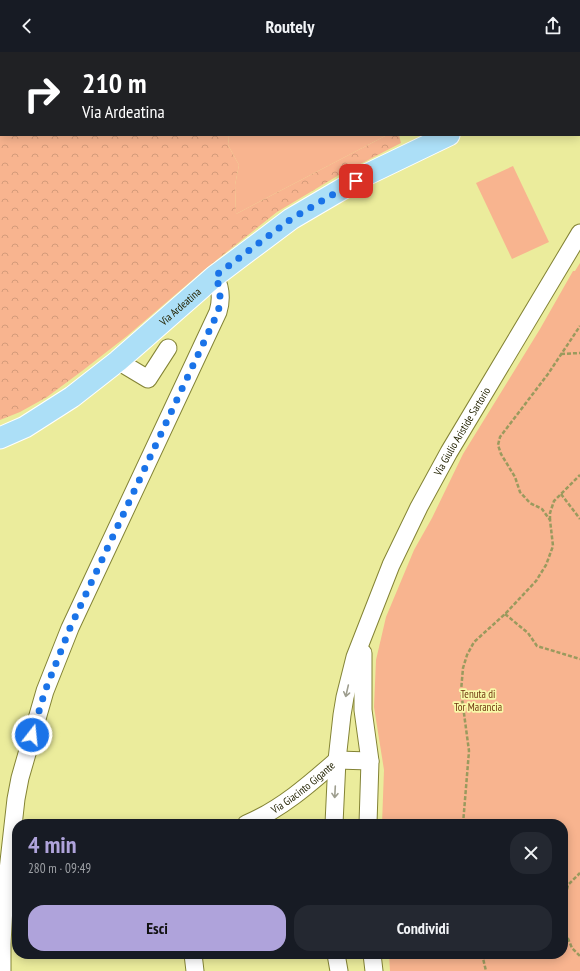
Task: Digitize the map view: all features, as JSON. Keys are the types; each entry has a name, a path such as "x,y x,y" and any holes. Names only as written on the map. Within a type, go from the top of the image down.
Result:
{"main road":[{"name":"Via Ardeatina","path":"0,438 16,432 72,397 118,361 215,276 291,219 366,175 447,136"}],"street":[{"name":"Via Giulio Aristide Sartorio","path":"334,819 337,760 345,697 355,657 363,640 391,565 419,507 449,452 580,233"},
{"path":"15,819 16,799 20,778 45,691 70,628 218,312 220,304 220,288 215,276"},
{"path":"118,361 148,379 168,348"},
{"name":"Via Giulio Aristide Sartorio","path":"363,640 363,710 370,762 368,819"},
{"path":"337,760 370,762"},
{"name":"Via Giacinto Gigante","path":"257,819 286,801 337,760"},
{"path":"2,971 2,944 12,868"},
{"path":"194,959 195,971"},
{"path":"337,959 339,971"},
{"path":"373,959 374,971"}],"path":[{"path":"550,520 542,509 530,503 520,492 515,477 501,454 498,445 500,436 548,374 580,326"},
{"path":"561,354 580,353"},
{"path":"463,819 469,752 461,691 467,655 474,642 505,614 536,582 546,565 553,546 550,513 554,501 580,475"},
{"path":"560,494 580,519"},
{"path":"505,614 528,633 537,646 580,659"},
{"path":"568,885 580,873"},
{"path":"568,939 572,948 580,956"},
{"path":"483,959 486,971"}],"green space":[{"path":"0,136 229,136 228,145 239,165 235,185 236,214 385,136 399,136 401,143 339,175 277,212 204,270 127,336 82,371 47,397 20,412 0,420"},
{"path":"229,136 385,136 236,214 235,185 239,165 228,145"},
{"path":"513,166 549,242 512,259 476,183"},
{"name":"Tenuta di Tor Marancia","path":"580,263 580,971 390,971 389,959 568,959 568,819 382,819 384,770 374,707 376,660 386,617 414,550 432,518 463,454 540,329 573,271 575,271"}],"route":[{"path":"32,735 45,691 70,628 218,312 221,295 218,281 215,276 291,219 356,181"}]}
